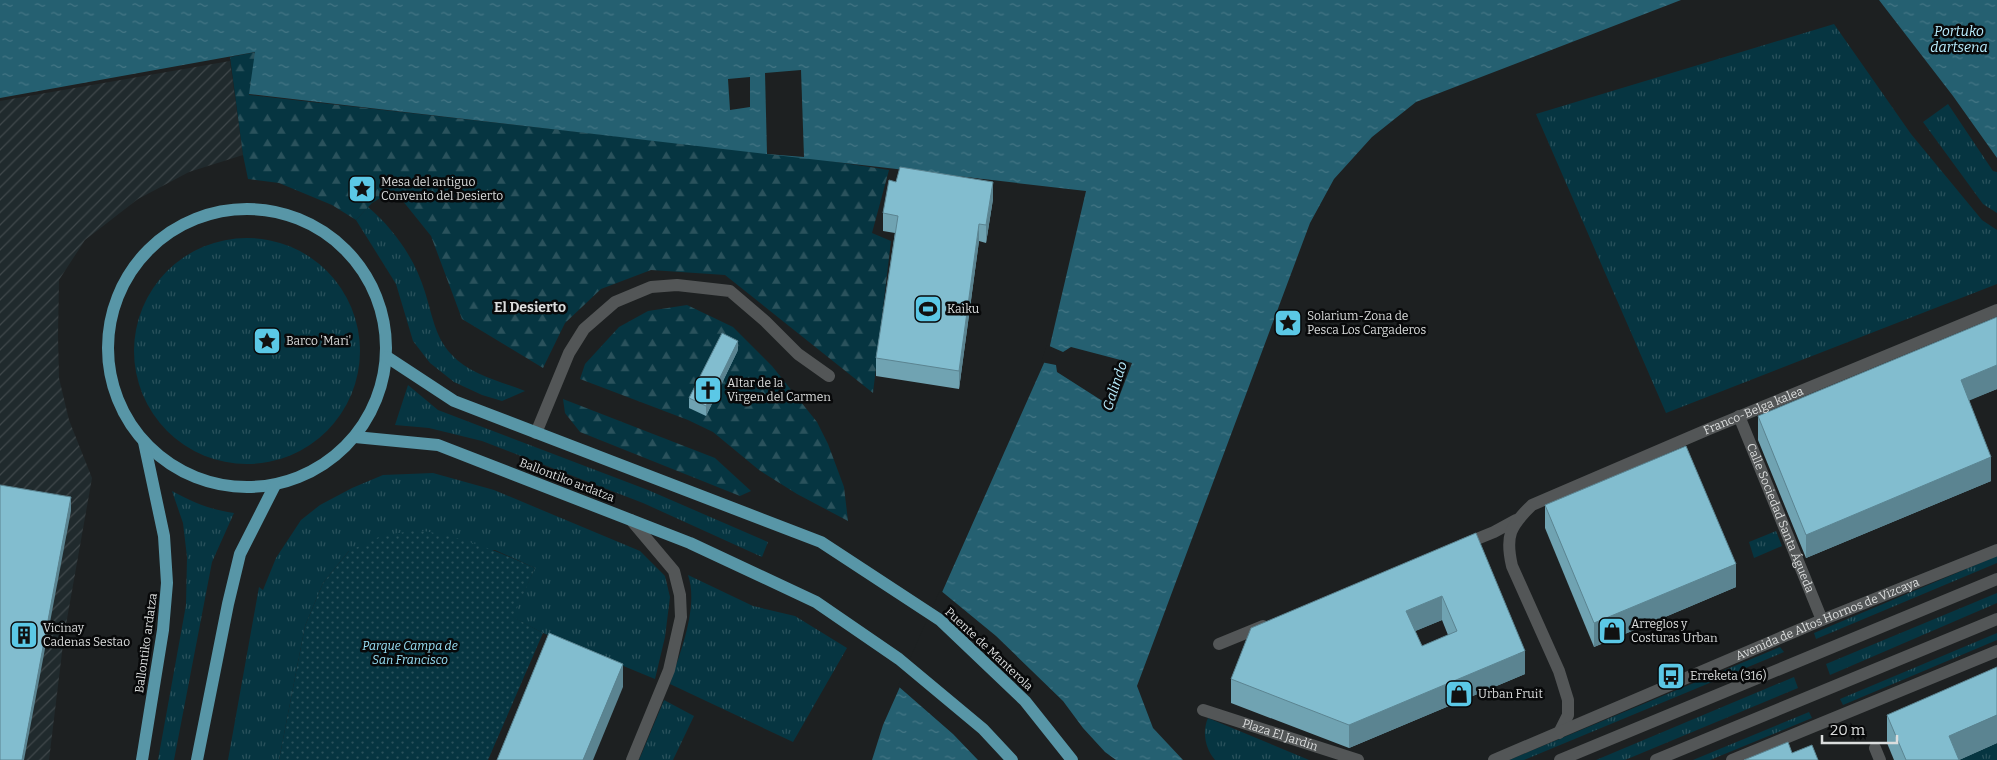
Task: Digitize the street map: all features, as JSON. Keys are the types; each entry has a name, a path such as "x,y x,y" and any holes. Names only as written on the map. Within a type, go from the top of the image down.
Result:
{"main road":[{"name":"Ballontiko ardatza","path":"246,208 291,215 332,236 363,270 382,311 387,357 377,399 355,437 332,459 305,476 275,485 227,487 182,472 144,442 119,404 108,360 112,314 130,272 161,238 201,216 246,208"},
{"path":"387,357 454,401 536,433"},
{"name":"Puente de Manterola","path":"536,433 821,542 940,620 1025,701 1072,760"},
{"name":"Ballontiko ardatza","path":"355,437 438,445 690,543 816,602 899,659 984,729 1012,760"},
{"name":"Ballontiko ardatza","path":"142,760 163,630 168,583 164,536 144,442"},
{"path":"197,760 228,604 240,554 275,485"}],"street":[{"path":"536,433 569,353 584,329 615,302 651,287 677,285 730,291 798,354 829,376"},
{"name":"Franco-Belga kalea","path":"1448,551 1494,532 1516,520 1532,505 1739,416 1997,310"},
{"name":"Calle Sociedad Santa Águeda","path":"1739,416 1822,620"},
{"path":"632,520 674,571 680,595 681,617 669,670 632,760"},
{"path":"1516,520 1510,536 1508,551 1512,566 1559,671 1568,700 1568,715 1560,733"},
{"name":"Avenida de Altos Hornos de Vizcaya","path":"1494,760 1822,620 1997,550"},
{"path":"1560,760 1997,579"},
{"path":"1656,760 1997,619"},
{"path":"1220,644 1274,622"},
{"path":"1732,760 1997,651"},
{"name":"Plaza El Jardín","path":"1203,710 1358,760"},
{"path":"1875,748 1880,760"}],"shaded area":[{"path":"230,61 243,155 189,172 138,199 85,240 59,280 59,378 69,420 92,478 64,636 49,760 0,760 0,101"}],"green space":[{"path":"1834,24 1911,134 1982,220 1997,230 1997,284 1666,413 1536,114"},
{"path":"256,52 249,95 804,157 889,170 872,233 891,241 873,393 725,275 651,270 601,289 565,323 543,368 462,319 431,236 394,190 372,203 356,220 332,205 279,183 248,179 230,57"},
{"path":"1948,104 1993,171 1997,172 1997,213 1983,204 1923,122"},
{"path":"368,207 395,235 416,268 438,333 451,354 476,372 525,391 502,401 482,395 454,382 430,363 413,341 396,284 356,220"},
{"path":"247,238 269,240 290,247 310,257 327,271 341,288 351,308 358,329 360,351 358,373 351,394 341,414 327,431 310,445 290,455 269,462 247,464 225,462 204,455 184,445 167,431 153,414 143,394 136,373 134,351 136,329 143,308 153,288 167,271 184,257 204,247 225,240"},
{"path":"687,305 733,327 772,366 817,422 828,444 844,487 848,521 797,494 759,470 713,432 688,420 580,379 585,364 619,327 648,311"},
{"path":"408,385 438,410 648,490 768,542 762,557 643,503 482,441 429,428 395,425"},
{"path":"563,399 715,458 751,491 740,496 580,432 565,413"},
{"path":"433,473 494,490 640,551 665,576 670,597 665,637 655,679 543,633 512,617 535,568 495,550 349,551 323,583 305,626 279,760 228,760 259,587 263,590 276,558 301,520 320,505 352,488 383,475"},
{"path":"172,491 202,505 234,513 212,562 174,760 158,760 186,605 187,557 183,523"},
{"name":"Parque Campa de San Francisco","path":"417,530 477,544 535,568 513,617 543,633 488,760 279,760 305,626 323,583 349,551 381,536"},
{"path":"1776,531 1782,546 1754,558 1749,542"},
{"path":"1997,556 1997,563 1816,639 1814,633"},
{"path":"688,575 753,606 795,616 847,648 793,742 670,684 690,615 691,588"},
{"path":"1997,593 1997,603 1830,675 1826,664"},
{"path":"1997,633 1997,640 1843,705 1840,699"},
{"path":"1780,647 1784,652 1524,760 1509,760"},
{"path":"1794,677 1798,688 1625,760 1596,760"},
{"path":"664,700 694,716 673,760 639,760"},
{"path":"1809,712 1812,718 1710,760 1693,760"},
{"path":"1208,718 1309,760 1215,760 1209,751 1205,734"},
{"path":"1997,743 1997,760 1959,760"}],"water":[{"name":"Galindo","path":"0,0 1681,0 1416,102 1372,137 1334,179 1310,223 1137,686 1153,728 1183,760 872,760 883,725 1048,354 1086,191 249,94 255,52 0,98"},
{"name":"Portuko dartsena","path":"1879,0 1997,0 1997,158 1953,96"}],"pier":[{"path":"801,70 804,157 767,154 765,73"},
{"path":"750,77 750,107 730,110 728,79"},
{"path":"1047,345 1063,352 1071,347 1132,363 1116,405 1104,402 1057,372 1056,365 1041,362"},
{"path":"940,590 996,636 1063,701 1083,728 1105,752 1116,760 978,760 953,734 898,686"}],"building":[{"name":"Kaiku","path":"900,167 993,182 986,225 979,224 959,371 876,358 898,216 883,213 889,180 896,182"},
{"path":"1997,317 1997,365 1961,380 1991,457 1806,535 1758,416"},
{"path":"722,333 738,341 706,406 689,398"},
{"path":"1686,446 1736,564 1594,623 1545,505"},
{"name":"Vicinay Cadenas Sestao","path":"0,485 71,497 22,760 0,760"},
{"path":"1476,533 1525,651 1349,725 1231,679 1251,628","holes":["1442,596 1457,631 1422,646 1406,611"]},
{"path":"549,633 623,664 583,760 497,760"},
{"path":"1997,667 1997,715 1949,736 1959,760 1906,760 1887,715"},
{"path":"1788,742 1792,753 1812,745 1818,760 1744,760"}],"place":[{"name":"Mesa del antiguo Convento del Desierto","path":"362,189"},
{"name":"Kaiku","path":"928,309"},
{"name":"Solarium-Zona de Pesca Los Cargaderos","path":"1288,323"},
{"name":"Barco 'Mari'","path":"267,341"},
{"name":"Altar de la Virgen del Carmen","path":"708,390"},
{"name":"Arreglos y Costuras Urban","path":"1612,631"},
{"name":"Vicinay Cadenas Sestao","path":"24,635"},
{"name":"Erreketa (316)","path":"1671,676"},
{"name":"Urban Fruit","path":"1459,694"}],"district":[{"name":"El Desierto","path":"530,307"}]}
